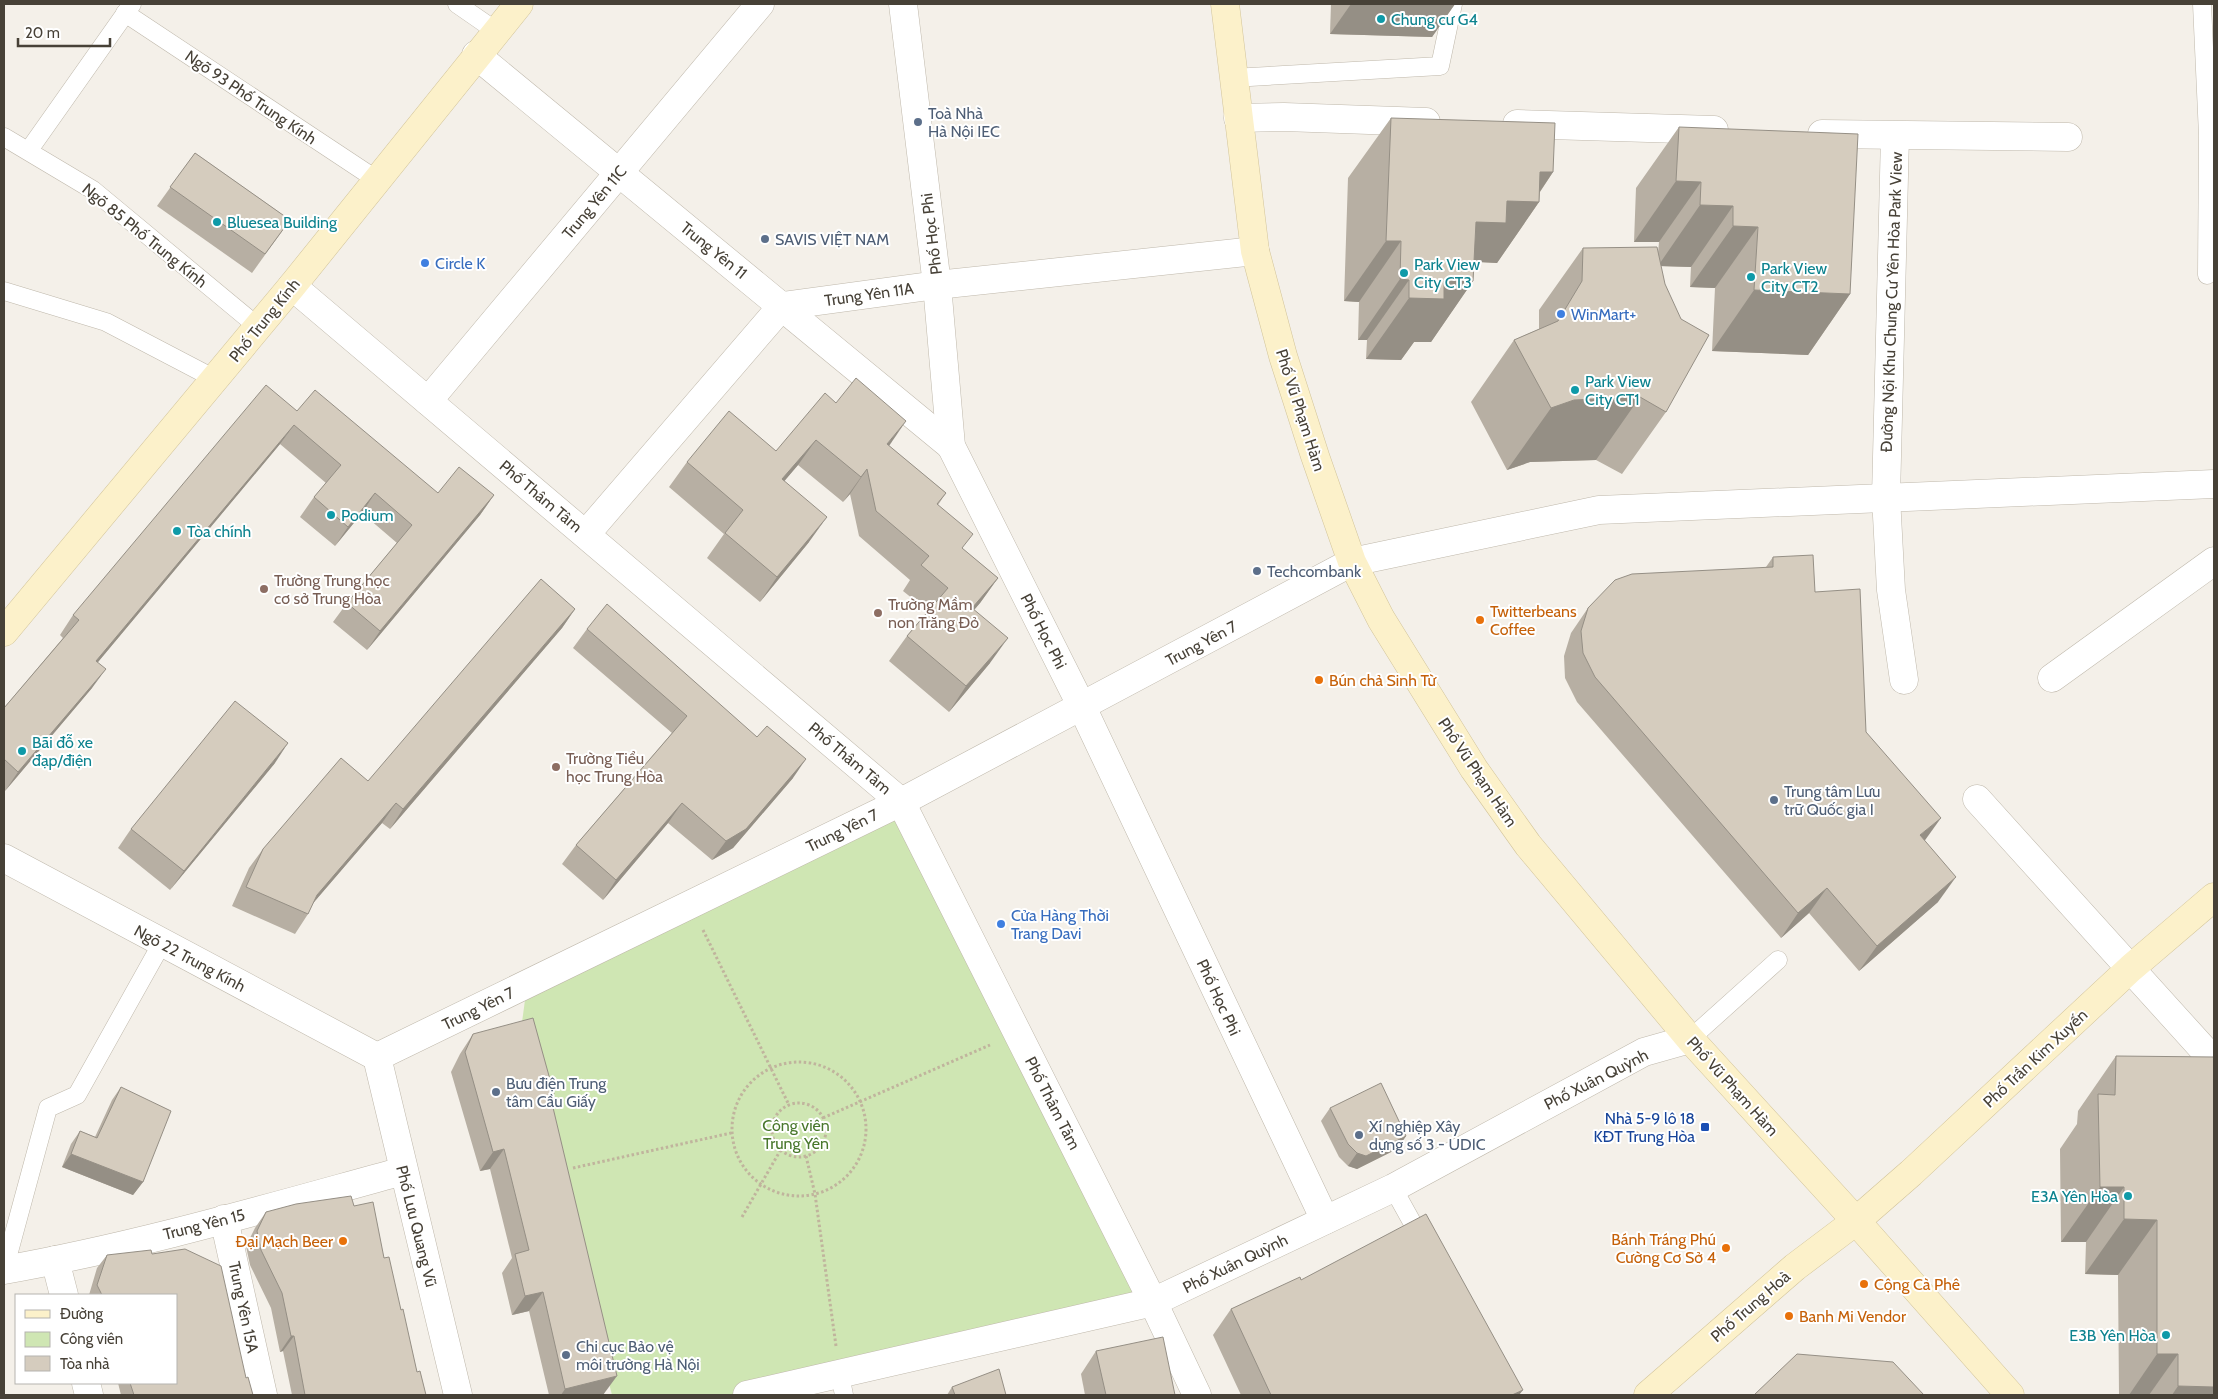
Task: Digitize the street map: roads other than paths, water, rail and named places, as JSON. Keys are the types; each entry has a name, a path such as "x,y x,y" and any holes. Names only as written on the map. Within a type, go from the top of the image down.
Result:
{"street":[{"name":"Phố Trung Kính","path":"4,632 292,286 518,4"},
{"name":"Trung Yên 11C","path":"428,401 760,4"},
{"name":"Phố Học Phi","path":"903,4 937,285 951,446 1082,707 1325,1220"},
{"name":"Phố Vũ Phạm Hàm","path":"1225,4 1232,78 1255,252 1283,356 1352,562 1381,618 1474,769 1528,845 1690,1038 2010,1395"},
{"name":"Trung Yên 11","path":"476,55 951,446"},
{"path":"1238,118 1284,117 1451,122"},
{"path":"1491,124 1738,131"},
{"name":"Đường Nội Khu Chung Cư Yên Hòa Park View","path":"1797,133 1895,136 1886,497 1891,590 1904,680"},
{"path":"1895,136 2068,136"},
{"name":"Trung Yên 11A","path":"782,306 937,285 1255,252"},
{"name":"Phố Thâm Tâm","path":"292,286 901,802 1153,1302 1197,1395"},
{"path":"586,534 782,306"},
{"path":"1352,562 1599,510 2214,484"},
{"path":"2052,678 2214,561"},
{"name":"Trung Yên 7","path":"377,1057 901,802 1352,562"},
{"path":"1977,799 2214,1061"},
{"name":"Ngõ 22 Trung Kính","path":"4,858 377,1057"},
{"name":"Phố Trần Kim Xuyến","path":"1856,1221 1911,1173 2131,968 2214,897"},
{"name":"Phố Xuân Quỳnh","path":"747,1395 842,1385 1153,1302 1394,1188 1644,1052 1690,1038"},
{"name":"Phố Lưu Quang Vũ","path":"377,1057 458,1395"},
{"name":"Trung Yên 15","path":"4,1270 56,1260 224,1219 404,1171"},
{"name":"Trung Yên 15A","path":"224,1219 263,1395"},
{"name":"Phố Trung Hoà","path":"1648,1395 1795,1267 1856,1221"},
{"path":"56,1260 64,1294"}],"lane":[{"path":"457,4 496,31"},
{"path":"1232,78 1440,66 1453,4"},
{"path":"2202,4 2208,135 2207,275"},
{"path":"29,150 128,8"},
{"name":"Ngõ 93 Phố Trung Kính","path":"128,8 376,180"},
{"name":"Ngõ 85 Phố Trung Kính","path":"4,137 29,150 93,190 257,326"},
{"path":"4,290 106,322 215,378"},
{"path":"4,1270 48,1108 77,1096 162,943"},
{"path":"1690,1038 1778,960"},
{"path":"1394,1188 1431,1257"}],"place":[{"name":"Chung cư G4","path":"1381,19"},
{"name":"Toà Nhà Hà Nội IEC","path":"918,122"},
{"name":"Bluesea Building","path":"217,222"},
{"name":"SAVIS VIỆT NAM","path":"765,239"},
{"name":"Circle K","path":"425,263"},
{"name":"Park View City CT3","path":"1404,273"},
{"name":"Park View City CT2","path":"1751,277"},
{"name":"WinMart+","path":"1561,314"},
{"name":"Park View City CT1","path":"1575,390"},
{"name":"Podium","path":"331,515"},
{"name":"Tòa chính","path":"177,531"},
{"name":"Techcombank","path":"1257,571"},
{"name":"Trường Trung học cơ sở Trung Hòa","path":"264,589"},
{"name":"Trường Mầm non Trăng Đỏ","path":"878,613"},
{"name":"Twitterbeans Coffee","path":"1480,620"},
{"name":"Bún chả Sinh Từ","path":"1319,680"},
{"name":"Bãi đỗ xe đạp/điện","path":"22,751"},
{"name":"Trường Tiểu học Trung Hòa","path":"556,767"},
{"name":"Trung tâm Lưu trữ Quốc gia I","path":"1774,800"},
{"name":"Cửa Hàng Thời Trang Davi","path":"1001,924"},
{"name":"Bưu điện Trung tâm Cầu Giấy","path":"496,1092"},
{"name":"Nhà 5-9 lô 18 KĐT Trung Hòa","path":"1705,1127"},
{"name":"Xí nghiệp Xây dựng số 3 - UDIC","path":"1359,1135"},
{"name":"E3A Yên Hòa","path":"2128,1196"},
{"name":"Đại Mạch Beer","path":"343,1241"},
{"name":"Bánh Tráng Phú Cường Cơ Sở 4","path":"1726,1248"},
{"name":"Cộng Cà Phê","path":"1864,1284"},
{"name":"Banh Mi Vendor","path":"1789,1316"},
{"name":"E3B Yên Hòa","path":"2166,1335"},
{"name":"Chi cục Bảo vệ môi trường Hà Nội","path":"566,1355"}],"park label":[{"name":"Công viên Trung Yên","path":"796,1134"}]}
